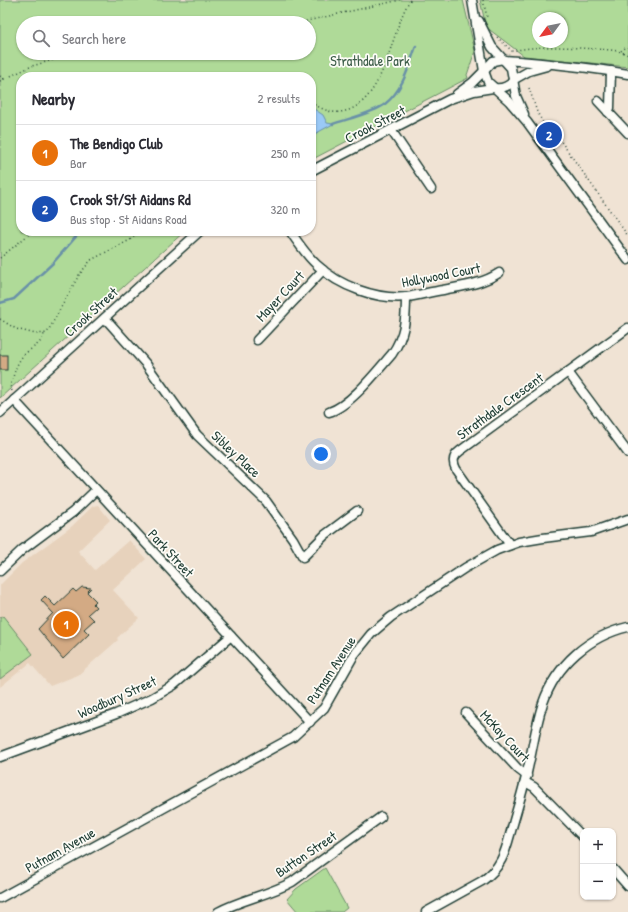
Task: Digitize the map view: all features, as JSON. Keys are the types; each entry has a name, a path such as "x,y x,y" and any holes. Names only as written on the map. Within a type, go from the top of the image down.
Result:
{"street":[{"path":"472,0 484,70 488,82 510,101 527,122 628,260"},
{"path":"474,9 492,47 513,71 516,97 527,122"},
{"path":"484,70 494,62 504,60 537,62 628,74"},
{"path":"494,88 503,88 528,71 552,65"},
{"name":"Crook Street","path":"316,168 450,99 472,83 484,70"},
{"path":"608,112 610,108 611,71"},
{"name":"Crook Street","path":"450,99 474,91 494,88"},
{"path":"598,101 628,133"},
{"path":"392,130 431,189"},
{"name":"Crook Street","path":"0,413 195,236"},
{"name":"Hollywood Court","path":"294,236 312,260 322,270 357,289 382,295 406,297 479,283 499,273"},
{"name":"Mayer Court","path":"257,340 322,270"},
{"path":"328,412 335,410 346,403 392,354 403,333 406,297"},
{"name":"Sibley Place","path":"105,318 150,368 197,435 250,484 266,501 303,556 325,535 357,511"},
{"name":"Strathdale Crescent","path":"510,545 456,469 453,464 454,458 460,451 628,328"},
{"path":"568,372 628,453"},
{"name":"Park Street","path":"16,399 96,490 310,722"},
{"path":"0,571 22,550 70,514 96,490"},
{"name":"Putnam Avenue","path":"0,898 293,737 327,704 354,655 362,644 381,625 465,568 510,545 542,538 591,532 628,519"},
{"path":"426,912 482,881 491,875 498,867 505,853 526,779 543,704 547,693 559,672 572,658 588,645 607,634 628,627"},
{"name":"Woodbury Street","path":"0,757 128,710 152,698 174,685 231,636"},
{"name":"McKay Court","path":"466,713 526,779 580,834"},
{"name":"Button Street","path":"218,912 245,900 283,887 292,882 381,817"},
{"path":"616,872 628,886"}],"path":[{"path":"316,19 400,0"},
{"path":"316,105 334,112 340,112 354,107 368,97 374,88 388,56 400,19 410,0"},
{"path":"483,0 487,19"},
{"path":"496,36 512,51 524,48 574,47 621,51 628,55"},
{"path":"621,51 628,46"},
{"path":"19,72 32,66 53,60"},
{"path":"0,81 16,73"},
{"path":"0,76 4,79"},
{"path":"529,88 537,112 550,135 555,133 628,236"},
{"path":"0,258 27,236"},
{"path":"16,399 10,388 14,378 15,368 23,356 41,341 44,334 49,330 79,275 90,260 130,240 135,236"},
{"path":"0,319 16,329 44,334"}],"shaded area":[{"path":"98,505 110,520 78,551 95,570 129,540 146,559 113,590 139,618 117,638 118,640 78,675 50,686 30,663 0,687 0,585 22,563 71,527 93,506"}],"green space":[{"name":"Strathdale Park","path":"0,0 463,0 475,51 467,75 468,78 316,157 316,72 16,72 16,236 179,236 0,398"},
{"path":"480,0 628,0 628,67 524,56 486,27"},
{"path":"3,616 33,654 0,679 0,618"},
{"path":"325,868 347,908 342,912 298,912 287,899 296,889"}],"water":[{"path":"316,110 323,115 327,123 333,124 316,133"}],"building":[{"path":"0,355 7,355 7,370 0,370"},
{"path":"82,587 91,588 87,592 96,601 93,604 96,607 88,614 94,620 84,629 89,634 63,659 38,629 53,613 41,600 45,596 55,606 73,589 76,592"}],"waterway":[{"path":"333,124 360,116 385,104 401,85 416,46"},
{"path":"0,303 14,299 53,263 77,236"}],"place":[{"name":"Crook St/St Aidans Rd","path":"549,135"},
{"name":"The Bendigo Club","path":"66,624"}]}
